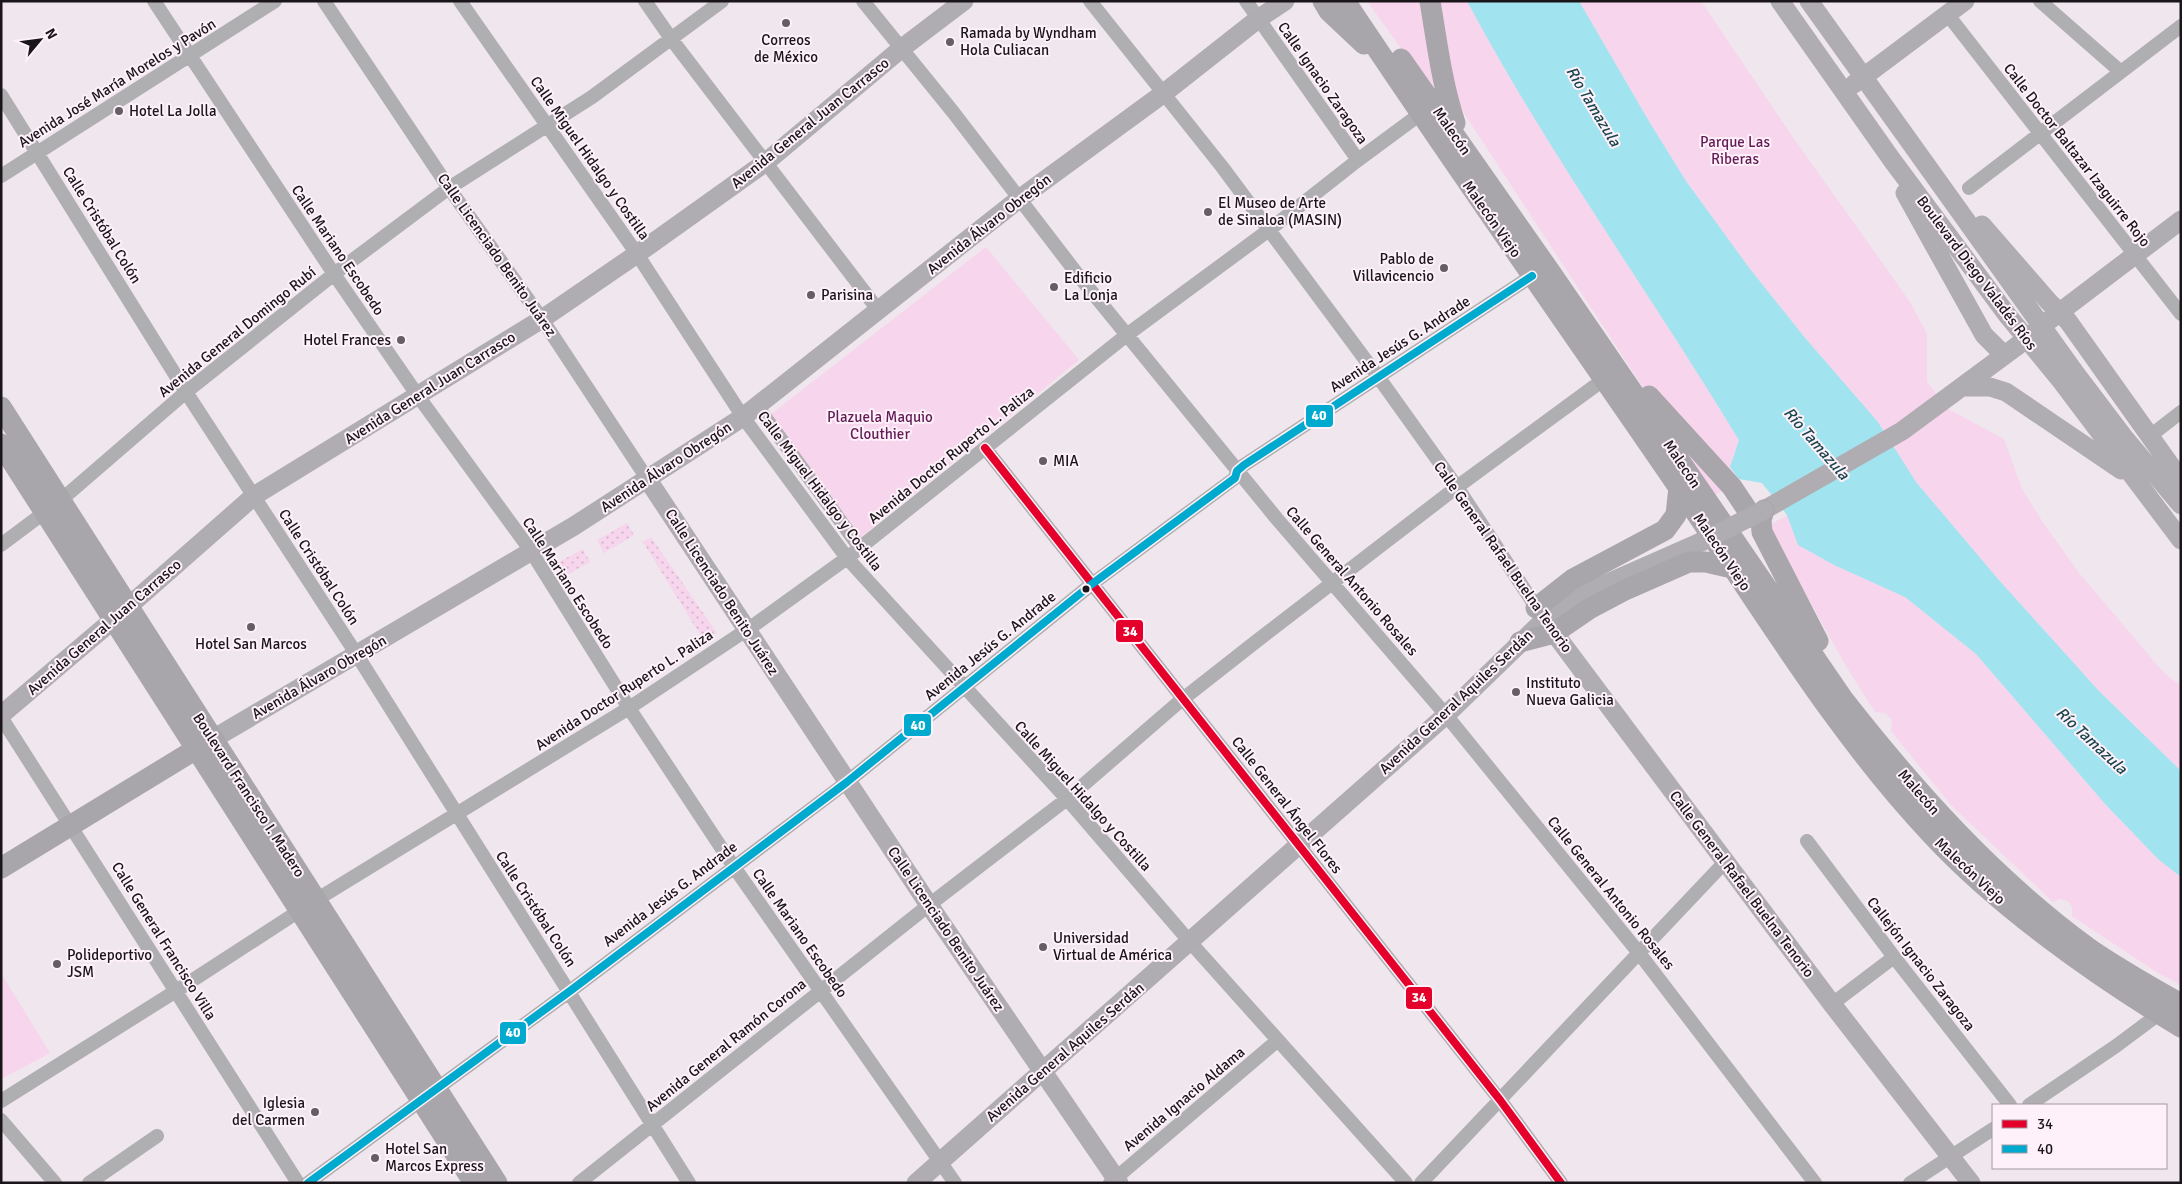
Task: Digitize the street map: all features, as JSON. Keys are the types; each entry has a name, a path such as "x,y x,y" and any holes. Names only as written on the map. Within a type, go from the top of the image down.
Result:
{"main road":[{"name":"Avenida General Juan Carrasco","path":"1,716 121,614 254,496 542,319 637,254 766,162 902,48 964,1"},
{"name":"Avenida Álvaro Obregón","path":"1,868 204,744 357,655 648,480 750,412 879,312 1019,199 1164,93 1258,19 1285,1"},
{"path":"1323,1 1329,12 1391,70"},
{"name":"Malecón Viejo","path":"1345,1 1391,70 1427,108 1532,276 1851,739 1934,838 2004,903 2061,946 2159,1014 2181,1026"},
{"name":"Malecón","path":"1360,1 1427,108 1463,147 1840,694 1924,799 1991,868 2088,947 2181,1004"},
{"path":"1430,1 1447,99 1463,147"},
{"name":"Boulevard Diego Valadés Ríos","path":"1780,1 1892,160 2181,540"},
{"name":"Boulevard Diego Valadés Ríos","path":"1809,1 2076,374 2123,436 2181,505"},
{"path":"1843,92 1965,1"},
{"path":"1905,136 1928,157 2056,315 2068,321 2181,480"},
{"path":"1892,160 1893,172 1984,335 2010,351"},
{"name":"Avenida General Aquiles Serdán","path":"1545,620 1561,608 1592,590 1626,573 1701,542 1758,514 1902,432 2181,220"},
{"path":"1604,351 1758,514 1761,520 1762,532 1829,662 1840,694"},
{"path":"1962,388 1990,387 2006,392 2133,478"},
{"name":"Boulevard Francisco I. Madero","path":"1,407 53,506 428,1094 474,1183"},
{"name":"Boulevard Francisco I. Madero","path":"1,444 53,506"},
{"name":"Calle Licenciado Benito Juárez","path":"648,480 846,782 1043,1071 1115,1181"},
{"path":"1520,642 1545,620 1563,586 1580,574 1654,538 1666,530 1676,515 1679,487"},
{"path":"1545,620 1589,609 1642,582 1690,562 1706,562 1732,568"},
{"name":"Calle General Rafael Buelna Tenorio","path":"1545,620 1832,1004 1971,1183"},
{"name":"Avenida General Aquiles Serdán","path":"916,1183 1446,716 1520,642"},
{"path":"2159,1014 2169,1011 2181,1012"},
{"name":"Boulevard Francisco I. Madero","path":"428,1094 497,1183"}],"street":[{"name":"Calle Mariano Escobedo","path":"154,1 334,274 418,396 531,551 629,708 734,867 955,1183"},
{"name":"Avenida José María Morelos y Pavón","path":"1,176 275,1"},
{"name":"Calle Licenciado Benito Juárez","path":"324,1 449,188 542,319 648,480"},
{"name":"Calle Miguel Hidalgo y Costilla","path":"460,1 750,412 847,558 1067,800 1190,942 1406,1183"},
{"path":"645,1 672,40 879,312"},
{"name":"Avenida General Domingo Rubí","path":"1,545 53,506 186,392 334,274 449,188 548,126 672,40 722,1"},
{"name":"Calle General Antonio Rosales","path":"863,1 1237,470 1331,583 1446,716 1639,953 1815,1183"},
{"name":"Calle General Rafael Buelna Tenorio","path":"1090,1 1164,93 1379,378 1457,488 1545,620"},
{"name":"Calle Ignacio Zaragoza","path":"1246,1 1358,160"},
{"path":"2040,1 2121,72"},
{"name":"Calle Doctor Baltazar Izaguirre Rojo","path":"1948,15 2181,314"},
{"path":"1968,188 2181,26"},
{"name":"Calle Cristóbal Colón","path":"1,95 186,392 357,655 689,1183"},
{"name":"Avenida Doctor Ruperto L. Paliza","path":"1,1101 455,813 629,708 747,630 847,558 1128,334 1269,230 1427,108"},
{"name":"Avenida Jesús G. Andrade","path":"308,1183 570,991 846,782 1092,584 1234,478 1237,470 1532,276"},
{"name":"Avenida General Ramón Corona","path":"579,1183 929,905 1067,800 1183,699 1331,583 1604,380"},
{"name":"Calle Miguel Hidalgo y Costilla","path":"750,412 860,548"},
{"path":"2150,436 2181,412"},
{"name":"Calle General Ángel Flores","path":"985,448 1500,1100 1561,1183"},
{"name":"Calle General Francisco Villa","path":"1,716 298,1183"},
{"name":"Callejón Ignacio Zaragoza","path":"1807,841 1894,957 2009,1104"},
{"path":"1421,1183 1725,862"},
{"path":"1832,1004 1894,957"},
{"path":"2030,1104 2116,1046 2159,1014"},
{"name":"Avenida Ignacio Aldama","path":"1115,1181 1278,1040"},
{"path":"1,1120 55,1183"},
{"path":"1910,1183 1992,1130"},
{"path":"89,1183 158,1136"}],"green space":[{"path":"1367,1 1467,1 1498,57 1565,168 1739,440 1730,467 1739,479 1714,496 1462,110 1436,97"},
{"name":"Parque Las Riberas","path":"1579,1 1701,1 1792,136 1910,302 1927,334 1927,382 1948,409 2004,439 2022,489 2079,573 2164,673 2181,686 2181,771 2099,691 1998,579 1916,482 1878,422 1806,339 1750,269 1686,181"},
{"name":"Plazuela Maquio Clouthier","path":"986,247 1079,360 861,537 770,415"},
{"path":"1788,515 1798,545 1834,565 1905,597 1976,654 2106,805 2158,859 2181,877 2181,985 2158,973 2072,916 2072,908 2068,901 2059,899 2053,902 1951,805 1891,731 1892,720 1885,713 1875,712 1846,666 1804,591 1762,529"},
{"path":"627,523 634,535 604,553 597,540"},
{"path":"651,537 717,633 704,641 643,542"},
{"path":"583,549 590,562 563,577 555,564"},
{"path":"1,973 50,1053 1,1079"}],"water":[{"name":"Río Tamazula","path":"1467,1 1579,1 1686,181 1750,269 1806,339 1878,422 1916,482 1998,579 2099,691 2181,771 2181,877 2158,859 2106,805 1976,654 1905,597 1834,565 1798,545 1787,515 1762,483 1739,479 1730,467 1739,440 1565,168 1498,57"}],"transit line":[{"name":"40","path":"308,1183 570,991 847,782 1092,584 1235,478 1237,471 1244,465 1532,276"},
{"name":"34","path":"985,448 1500,1100 1561,1183"}],"place":[{"name":"Correos de México","path":"786,23"},
{"name":"Ramada by Wyndham Hola Culiacan","path":"950,42"},
{"name":"Hotel La Jolla","path":"119,111"},
{"name":"El Museo de Arte de Sinaloa (MASIN)","path":"1208,212"},
{"name":"Pablo de Villavicencio","path":"1444,268"},
{"name":"Edificio La Lonja","path":"1054,287"},
{"name":"Parisina","path":"811,295"},
{"name":"Hotel Frances","path":"401,340"},
{"name":"MIA","path":"1043,461"},
{"name":"Hotel San Marcos","path":"251,627"},
{"name":"Instituto Nueva Galicia","path":"1516,692"},
{"name":"Universidad Virtual de América","path":"1043,947"},
{"name":"Polideportivo JSM","path":"57,964"},
{"name":"Iglesia del Carmen","path":"315,1112"},
{"name":"Hotel San Marcos Express","path":"375,1158"}]}
